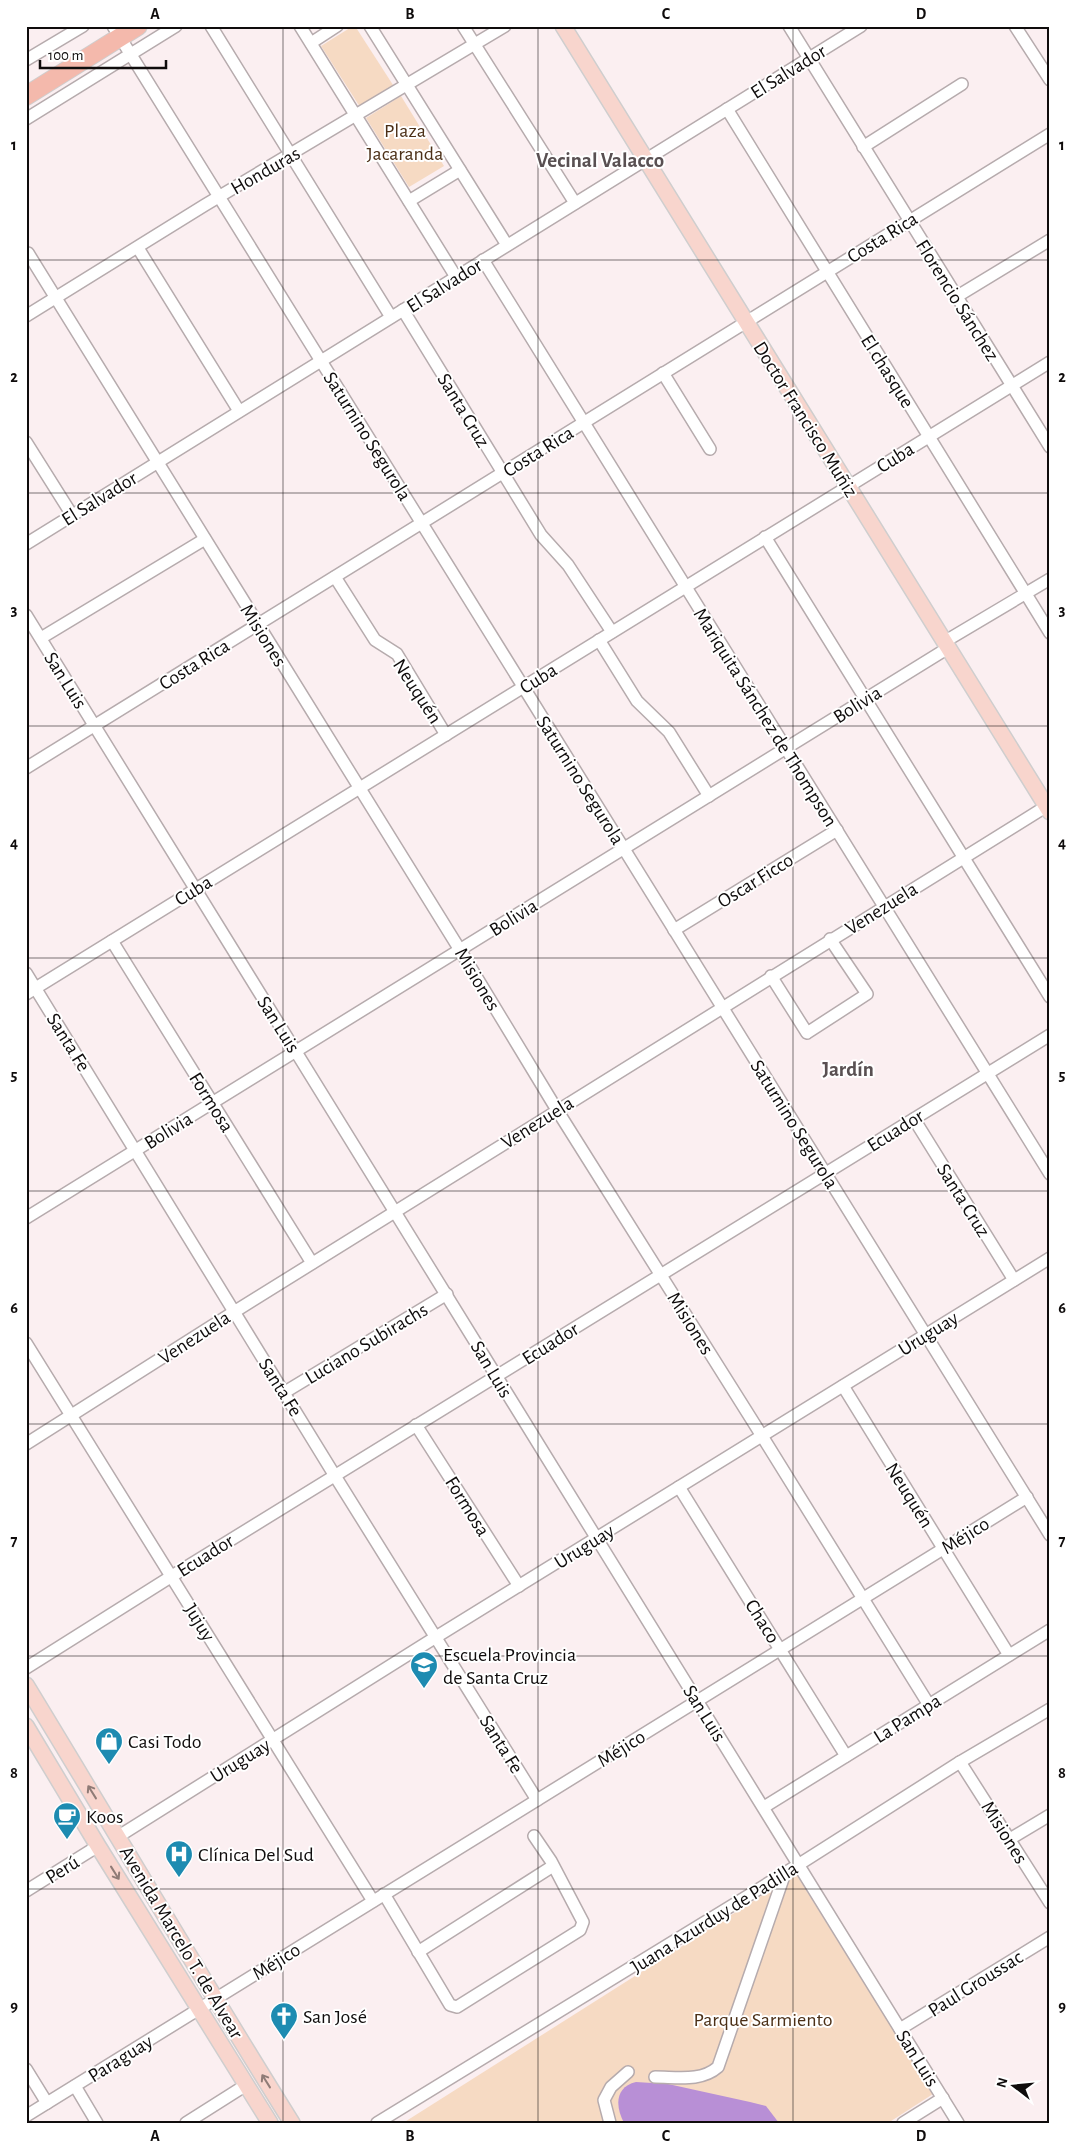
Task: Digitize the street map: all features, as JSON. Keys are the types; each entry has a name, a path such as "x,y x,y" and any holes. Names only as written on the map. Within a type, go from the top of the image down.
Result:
{"highway":[{"path":"26,96 116,32 138,26"}],"main road":[{"name":"Doctor Francisco Muñiz","path":"563,26 745,323 1049,807"},
{"name":"Avenida Marcelo T. de Alvear","path":"26,1685 119,1836 214,1999 292,2123"},
{"name":"Avenida Marcelo T. de Alvear","path":"26,1726 270,2123"}],"street":[{"path":"26,60 83,26"},
{"path":"26,119 176,26"},
{"path":"211,26 391,317"},
{"path":"300,26 456,277"},
{"path":"311,43 337,26"},
{"path":"370,26 507,245"},
{"path":"463,26 575,203"},
{"name":"Honduras","path":"26,316 138,248 217,197 357,116 505,26"},
{"name":"Florencio Sánchez","path":"788,26 1050,447"},
{"name":"El Salvador","path":"26,544 861,26"},
{"path":"1015,26 1050,80"},
{"name":"Saturnino Segurola","path":"116,32 1050,1535"},
{"path":"863,147 962,84"},
{"name":"El chasque","path":"727,109 1050,633"},
{"name":"Costa Rica","path":"26,768 1050,134"},
{"path":"409,201 460,170"},
{"path":"956,297 1050,240"},
{"path":"138,248 239,411"},
{"name":"Misiones","path":"28,253 460,950 557,1110 864,1598 928,1705"},
{"name":"Mariquita Sánchez de Thompson","path":"483,260 1050,1174"},
{"name":"Santa Cruz","path":"403,310 541,535 568,565 612,632"},
{"name":"Cuba","path":"31,991 1050,362"},
{"path":"664,374 710,448"},
{"path":"26,442 72,516"},
{"path":"766,537 1050,997"},
{"path":"41,638 205,539"},
{"name":"Neuquén","path":"335,577 375,640 396,654 446,735"},
{"name":"Bolivia","path":"26,1218 866,699 946,645 1050,579"},
{"name":"San Luis","path":"26,615 958,2123"},
{"path":"599,640 637,701 669,732 709,796"},
{"name":"Venezuela","path":"26,1444 830,939 963,857 1049,807"},
{"name":"Oscar Ficco","path":"674,930 836,830"},
{"path":"771,976 807,1033 867,994 830,939"},
{"name":"Formosa","path":"112,941 312,1263"},
{"name":"Santa Fe","path":"26,974 31,991 136,1150 335,1476 537,1800"},
{"name":"Ecuador","path":"26,1668 416,1425 1050,1035"},
{"name":"Santa Cruz","path":"914,1119 1014,1280"},
{"name":"Uruguay","path":"119,1836 436,1637 1050,1258"},
{"name":"Luciano Subirachs","path":"285,1392 447,1294"},
{"name":"Jujuy","path":"26,1342 373,1901"},
{"name":"Neuquén","path":"843,1386 1010,1655"},
{"name":"Formosa","path":"416,1425 519,1586"},
{"name":"Chaco","path":"679,1487 846,1756"},
{"name":"Méjico","path":"214,1999 1027,1497"},
{"name":"La Pampa","path":"764,1807 1050,1630"},
{"name":"Juana Azurduy de Padilla","path":"377,2123 798,1865 960,1762 1050,1709"},
{"name":"Misiones","path":"960,1762 1050,1902"},
{"path":"1010,1839 1050,1815"},
{"path":"384,1894 450,2005 457,2007 580,1930 583,1922 554,1866 534,1836"},
{"name":"Perú","path":"26,1891 98,1846"},
{"path":"418,1952 554,1866"},
{"path":"655,2077 695,2078 710,2074 718,2067 785,1873"},
{"name":"Paul Groussac","path":"900,2029 1050,1937"},
{"name":"Paraguay","path":"26,2116 214,1999"},
{"path":"26,2068 48,2103"},
{"path":"610,2123 604,2100 611,2087 628,2072"},
{"path":"186,2123 246,2085"},
{"path":"74,2086 96,2123"},
{"path":"904,2123 942,2098"}],"green space":[{"name":"Plaza Jacaranda","path":"355,26 393,85 360,107 321,46"},
{"name":"Plaza Jacaranda","path":"401,96 444,166 409,187 366,118"},
{"name":"Parque Sarmiento","path":"796,1874 933,2094 888,2123 403,2123"}],"shaded area":[{"path":"636,2082 668,2084 766,2106 779,2123 624,2123 619,2110 619,2098 624,2088"}],"place":[{"name":"Escuela Provincia de Santa Cruz","path":"424,1689"},
{"name":"Casi Todo","path":"109,1765"},
{"name":"Koos","path":"67,1840"},
{"name":"Clínica Del Sud","path":"179,1878"},
{"name":"San José","path":"284,2040"}],"district":[{"name":"Vecinal Valacco","path":"600,160"},
{"name":"Jardín","path":"848,1069"}]}
